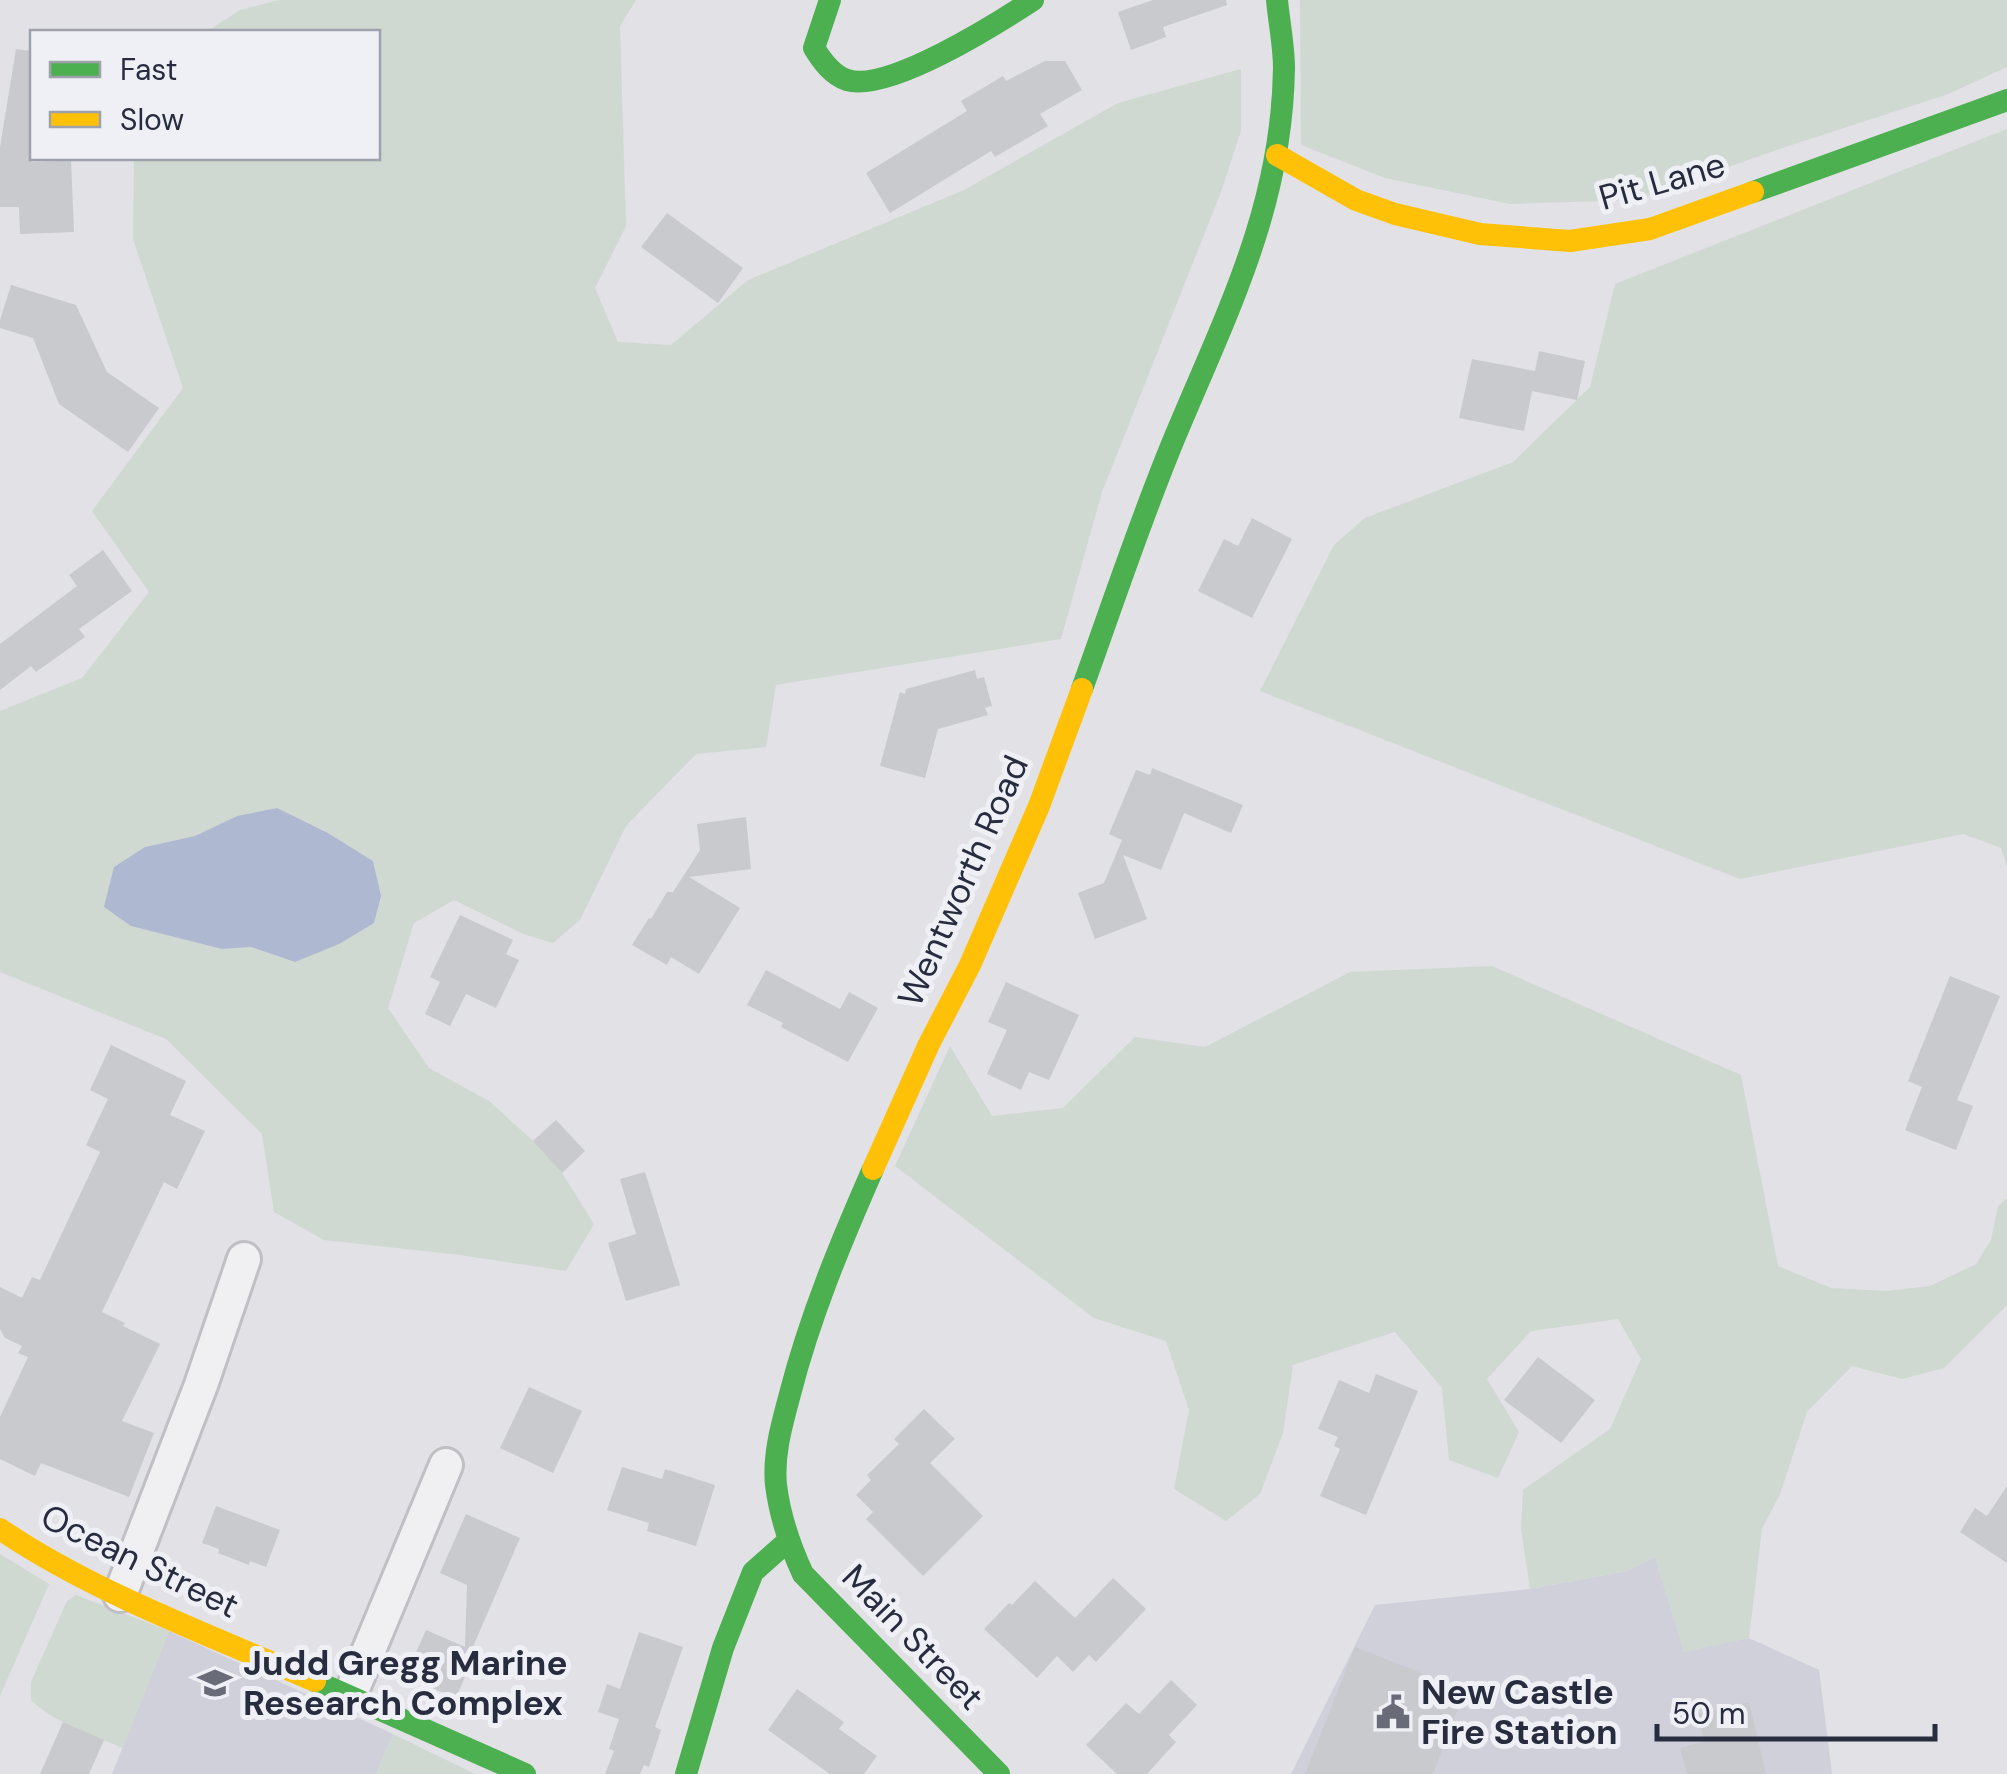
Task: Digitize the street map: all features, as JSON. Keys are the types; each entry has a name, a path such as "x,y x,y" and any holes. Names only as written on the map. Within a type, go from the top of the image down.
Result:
{"main road":[{"path":"830,0 814,48 828,71 856,83 933,59 970,41 1033,0"},
{"name":"Wentworth Road","path":"788,1540 776,1484 777,1444 825,1284 871,1173 929,1044 970,965 1038,806 1173,441 1256,239 1277,155 1284,66 1278,0"},
{"name":"Pit Lane","path":"1277,155 1356,200 1394,214 1480,234 1570,241 1650,229 2007,100"},
{"name":"Ocean Street","path":"0,1529 120,1595 525,1774"},
{"path":"686,1774 723,1648 754,1572 788,1540"},
{"name":"Main Street","path":"788,1540 804,1574 1000,1774"}],"street":[{"path":"120,1595 201,1385 244,1259"},
{"path":"349,1698 446,1465"}],"shaded area":[{"path":"279,0 636,0 620,26 626,226 595,288 618,342 671,345 748,280 964,190 1118,103 1241,69 1241,131 1221,192 1102,492 1061,639 776,685 766,747 696,754 626,826 580,920 553,943 523,934 454,900 414,923 388,1008 429,1068 489,1101 562,1173 594,1224 566,1271 324,1240 274,1212 262,1134 166,1039 0,972 0,711 82,678 149,592 92,511 183,388 133,239 134,160 380,160 380,30 209,30 240,10","holes":["277,808 373,861 295,962 251,947 222,949 131,926 145,847 195,836 237,816"]},
{"path":"1300,0 2007,0 2007,67 1946,95 1635,200 1510,204 1385,178 1301,145"},
{"path":"2007,129 2007,866 2001,848 1963,834 1740,879 1260,691 1334,545 1365,518 1513,462 1590,387 1615,284"},
{"path":"1492,966 1741,1075 1778,1266 1831,1288 1886,1291 1930,1286 1976,1264 1991,1240 1998,1206 2007,1198 2007,1305 1944,1368 1902,1379 1852,1366 1807,1412 1780,1494 1762,1529 1749,1638 1684,1652 1655,1557 1627,1571 1530,1589 1521,1529 1523,1490 1610,1429 1641,1359 1618,1319 1531,1331 1487,1379 1519,1432 1498,1478 1449,1460 1442,1388 1395,1332 1293,1365 1283,1433 1260,1494 1226,1521 1174,1489 1189,1410 1166,1341 1094,1318 895,1166 950,1046 992,1116 1063,1108 1135,1037 1205,1047 1350,972"},
{"path":"0,1554 49,1584 0,1696"},
{"path":"1655,1557 1684,1651 1749,1638 1819,1670 1832,1774 1291,1774 1375,1605 1530,1589 1627,1571"},
{"path":"76,1595 169,1631 123,1748 63,1722 31,1700 31,1682 67,1601"},
{"name":"Judd Gregg Marine Research Complex","path":"169,1631 393,1734 376,1774 112,1774"},
{"path":"393,1734 475,1774 376,1774"}],"water":[{"path":"277,808 373,861 381,896 374,923 339,944 295,962 251,947 222,949 131,926 104,907 114,867 145,847 195,836 237,816"}],"building":[{"path":"1153,0 1226,0 1227,5 1163,27 1166,37 1131,50 1118,12"},
{"path":"16,49 30,51 30,160 71,160 74,232 20,234 19,207 0,207 0,147"},
{"path":"1045,61 1065,61 1082,90 1040,114 1048,126 995,157 991,151 890,213 866,173 967,111 961,101 1003,76 1006,81"},
{"path":"667,213 743,268 718,303 641,247"},
{"path":"11,285 76,305 107,372 159,408 128,452 59,404 33,338 0,328"},
{"path":"1539,351 1585,361 1577,400 1532,391 1524,431 1459,418 1472,359 1535,371"},
{"path":"1252,518 1292,539 1252,618 1198,591 1224,539 1238,546"},
{"path":"103,550 132,591 79,629 85,637 36,672 31,666 0,690 0,644 77,586 69,575"},
{"path":"975,670 977,679 984,677 992,706 985,708 988,715 938,729 925,778 880,766 900,692 905,694 906,689"},
{"path":"1152,768 1243,805 1231,833 1184,813 1161,870 1123,855 1147,919 1095,939 1078,893 1104,883 1122,840 1109,834 1136,770 1150,775"},
{"path":"746,817 751,869 689,877 740,908 699,974 671,957 667,965 632,945 700,850 697,824"},
{"path":"460,915 513,940 506,954 519,960 496,1008 466,994 450,1026 425,1014 440,982 430,977"},
{"path":"766,970 840,1009 849,992 878,1008 848,1062 747,1005"},
{"path":"1950,976 2000,996 1957,1100 1973,1106 1956,1150 1905,1130 1922,1087 1908,1081"},
{"path":"1006,982 1079,1015 1049,1080 1029,1072 1021,1090 987,1074 1007,1030 988,1022"},
{"path":"111,1045 186,1081 170,1115 205,1131 177,1189 164,1182 102,1312 160,1344 122,1421 154,1433 129,1497 41,1463 35,1476 0,1459 0,1417 28,1357 18,1353 22,1346 5,1338 0,1329 0,1287 22,1298 32,1277 40,1280 100,1152 86,1145 108,1099 90,1090"},
{"path":"556,1120 585,1151 562,1173 533,1141"},
{"path":"645,1172 680,1285 626,1301 608,1243 636,1234 620,1179"},
{"path":"1538,1357 1595,1400 1561,1443 1504,1400"},
{"path":"1376,1374 1418,1391 1366,1515 1320,1496 1340,1449 1334,1446 1338,1437 1318,1429 1339,1380 1369,1393"},
{"path":"529,1387 582,1411 553,1473 500,1448"},
{"path":"924,1409 955,1439 930,1463 983,1516 923,1576 866,1519 873,1512 856,1495 871,1480 867,1475 899,1444 894,1439"},
{"path":"622,1467 662,1479 665,1469 715,1485 696,1546 647,1531 649,1523 607,1510"},
{"path":"2007,1486 2007,1563 1960,1532 1975,1508 1987,1516"},
{"path":"216,1506 280,1530 266,1567 250,1561 249,1565 202,1543"},
{"path":"466,1514 520,1538 472,1649 476,1651 456,1698 425,1685 429,1674 410,1666 426,1630 465,1647 467,1585 440,1573"},
{"path":"1113,1578 1146,1609 1096,1662 1089,1655 1073,1672 1057,1656 1037,1678 984,1629 1035,1581 1075,1618"},
{"path":"639,1632 683,1647 655,1727 661,1730 649,1767 644,1765 640,1774 605,1774 614,1751 609,1749 619,1719 598,1712 607,1684 620,1689"},
{"name":"New Castle Fire Station","path":"1355,1647 1465,1690 1433,1774 1305,1774"},
{"path":"1171,1680 1197,1705 1169,1735 1176,1742 1147,1774 1117,1774 1086,1745 1126,1703 1139,1714"},
{"path":"797,1689 844,1722 839,1729 877,1756 864,1774 830,1774 768,1730"},
{"path":"1749,1702 1766,1774 1687,1774 1680,1748 1704,1741 1698,1714"},
{"path":"63,1722 104,1740 89,1774 40,1774"}],"traffic: fast":[{"path":"830,0 814,48 837,75 865,81 942,54 1033,0"},
{"path":"1082,689 1150,501 1231,304 1262,214 1281,119 1284,60 1277,0"},
{"path":"1753,192 2007,100"},
{"path":"873,1169 817,1308 790,1394 776,1462 780,1508 803,1574 999,1774"},
{"path":"686,1774 723,1648 753,1572 788,1541"},
{"path":"315,1681 525,1774"}],"traffic: slow":[{"path":"1277,155 1356,200 1395,214 1480,234 1570,241 1650,229 1753,192"},
{"path":"873,1169 929,1044 970,965 1039,806 1082,689"},
{"path":"0,1529 113,1593 315,1681"}],"place":[{"name":"Judd Gregg Marine Research Complex","path":"215,1683"},
{"name":"New Castle Fire Station","path":"1393,1712"}]}
